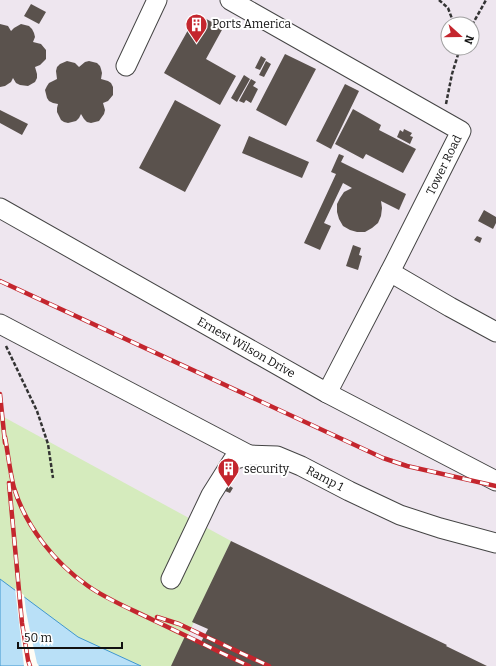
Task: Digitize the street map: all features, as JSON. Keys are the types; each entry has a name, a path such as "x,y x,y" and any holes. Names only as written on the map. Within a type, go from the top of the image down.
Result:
{"lane":[{"path":"126,66 157,0"},
{"name":"Tower Road","path":"230,0 461,131 328,393"},
{"name":"Ernest Wilson Drive","path":"0,208 328,393 496,481"},
{"path":"390,272 496,332"},
{"path":"2,332 249,454"},
{"name":"Ramp 1","path":"171,579 211,495 233,460 249,454 277,456 301,466 349,492 400,515 440,528 496,543"}],"path":[{"path":"440,0 448,8 451,16"},
{"path":"477,16 486,0"},
{"path":"443,120 452,74 458,56"},
{"path":"2,332 37,411 48,444 53,478"}],"shaded area":[{"path":"0,0 496,0 496,666 99,666 0,579"}],"green space":[{"path":"0,415 231,541 174,666 0,666"}],"water":[{"path":"0,579 78,637 141,666 0,666"}],"pier":[{"path":"15,588 24,595 31,636 39,666 24,666"}],"building":[{"path":"31,4 46,12 39,24 24,16"},
{"name":"Ports America","path":"197,14 223,28 206,59 236,76 220,105 164,73"},
{"path":"0,24 8,26 11,31 21,24 29,26 35,37 33,42 41,44 46,50 46,59 40,65 35,67 37,78 35,82 28,86 16,83 13,78 11,82 0,87"},
{"path":"285,54 316,69 286,126 256,110"},
{"path":"261,56 266,59 260,70 255,68"},
{"path":"67,61 75,63 79,67 85,62 89,61 97,63 100,66 102,73 101,79 111,83 113,87 113,95 108,101 103,103 105,110 99,121 91,123 87,122 81,114 76,121 68,123 64,122 61,120 57,112 58,104 49,101 47,98 45,90 49,83 57,79 57,67"},
{"path":"266,61 271,64 264,77 259,75"},
{"path":"244,75 250,79 237,102 231,98"},
{"path":"251,79 256,82 253,86 258,89 251,103 246,100 244,103 239,101"},
{"path":"345,84 359,91 331,149 316,141"},
{"path":"175,100 221,125 185,192 139,168"},
{"path":"353,109 381,125 379,130 416,149 403,173 366,154 363,159 335,144"},
{"path":"0,110 28,124 22,135 0,123"},
{"path":"404,129 412,133 410,136 413,137 410,144 397,137 400,130 403,132"},
{"path":"249,136 309,162 302,178 242,153"},
{"path":"339,154 344,156 341,162 406,194 399,210 381,201 381,216 378,223 365,232 357,232 343,226 337,212 337,204 340,198 344,192 352,188 343,183 324,223 331,226 320,250 304,243 336,174 331,172"},
{"path":"484,210 496,217 496,223 493,229 478,221"},
{"path":"477,236 482,238 480,243 474,240"},
{"path":"353,245 361,248 359,255 362,256 358,270 346,266"},
{"name":"security","path":"228,485 233,488 230,493 225,491"},
{"path":"231,541 447,645 446,646 487,666 171,666 186,634 201,642 208,629 192,622"}],"railway":[{"path":"0,281 383,458 407,466 496,486"},
{"path":"0,394 5,443"},
{"path":"5,437 14,488 19,502 26,517 43,543 64,566 76,577 104,596 249,666"},
{"path":"9,483 22,623 30,666"},
{"path":"157,617 179,624 269,666"}],"place":[{"name":"Ports America","path":"197,44"},
{"name":"security","path":"229,488"}]}
